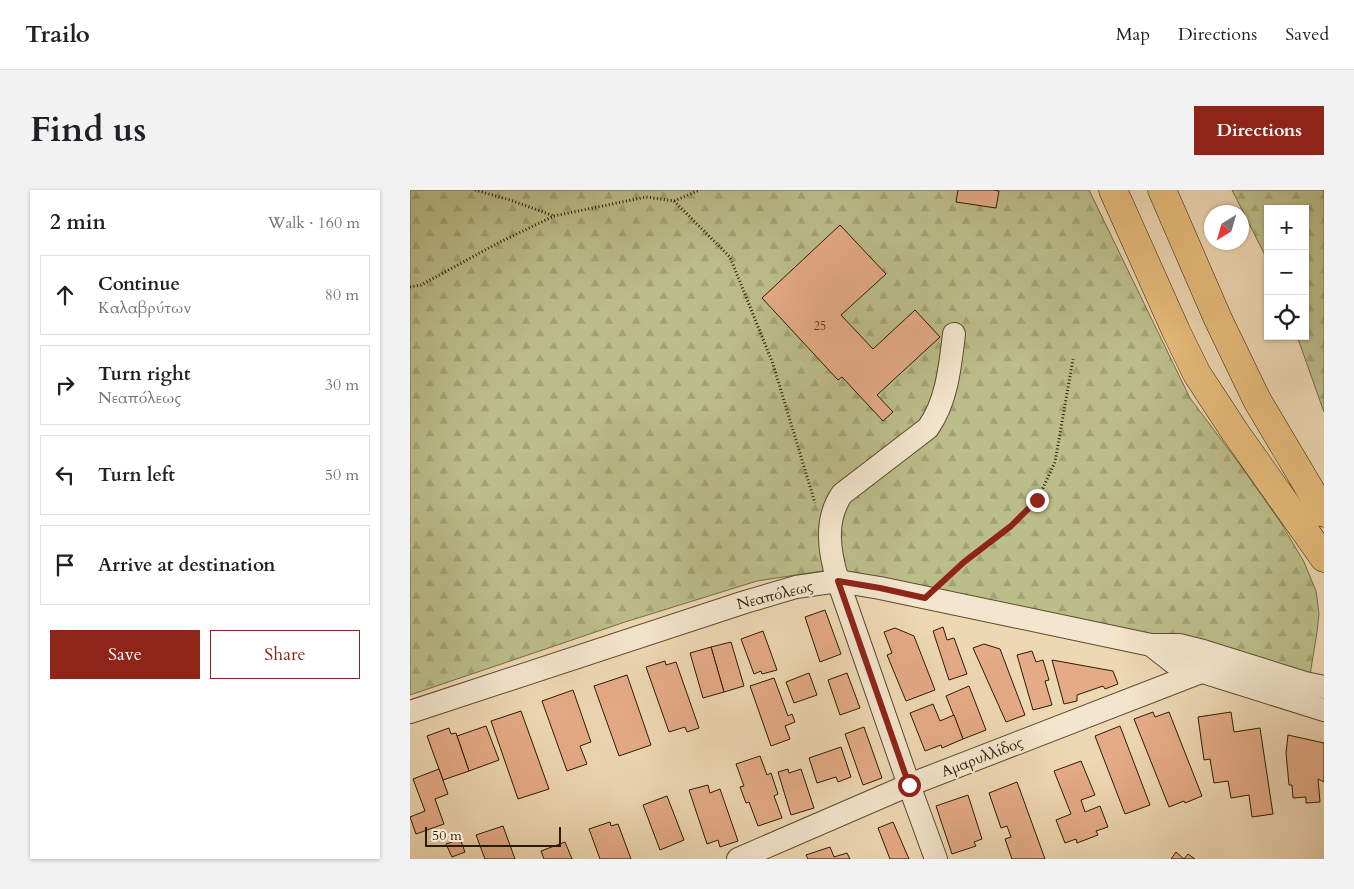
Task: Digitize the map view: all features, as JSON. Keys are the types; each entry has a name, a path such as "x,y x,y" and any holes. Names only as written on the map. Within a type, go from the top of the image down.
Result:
{"highway":[{"path":"1113,190 1197,374 1235,432 1324,558"},
{"path":"1162,190 1218,319 1257,400 1324,513"}],"street":[{"path":"936,859 838,581 830,550 831,521 837,502 842,494 928,428 935,417 941,405 947,384 954,334"},
{"name":"Νεαπόλεως","path":"410,712 746,602 796,587 838,581 880,588 1151,645"},
{"path":"1151,645 1174,663 1324,710"},
{"path":"1151,645 1179,645 1324,687"},
{"name":"Αμαρυλλίδος","path":"738,859 909,785 1201,672"}],"path":[{"path":"475,190 554,216"},
{"path":"410,287 421,285 500,242 554,216 646,197 674,201 700,190"},
{"path":"674,201 730,257 773,364 816,509"},
{"path":"925,598 964,562 1011,526 1037,500 1055,462 1073,359"}],"green space":[{"path":"410,190 1089,190 1190,398 1281,523 1304,562 1316,591 1319,614 1310,675 848,573 822,571 757,581 625,622 410,695"},
{"path":"1232,190 1324,190 1324,412 1298,340 1309,340 1309,205 1264,205 1264,253 1249,224 1249,205 1240,205"}],"building":[{"path":"958,190 999,191 996,208 956,202"},
{"path":"840,225 886,274 841,315 873,349 915,310 940,337 877,395 893,412 883,421 842,377 838,380 762,298"},
{"path":"825,610 841,654 820,662 805,617"},
{"path":"943,627 947,640 954,638 967,674 949,680 933,631"},
{"path":"895,628 914,636 935,690 906,701 887,655 892,653 884,632"},
{"path":"763,631 777,670 762,674 761,671 754,674 741,639"},
{"path":"731,642 744,686 724,692 711,647"},
{"path":"984,644 1000,649 1025,715 1006,722 973,648"},
{"path":"711,647 724,692 703,698 690,653"},
{"path":"1032,651 1036,662 1043,660 1049,680 1045,681 1052,705 1033,710 1017,655"},
{"path":"1052,660 1113,671 1118,684 1105,689 1103,686 1077,695 1077,701 1064,704"},
{"path":"665,661 666,665 676,662 699,728 687,732 685,727 669,732 646,667"},
{"path":"809,673 817,695 794,703 786,682"},
{"path":"847,673 860,708 840,715 828,680"},
{"path":"627,675 651,745 619,756 594,686"},
{"path":"774,678 788,716 792,714 795,722 785,726 790,739 771,746 750,686"},
{"path":"969,686 986,730 963,739 946,696"},
{"path":"573,690 591,742 580,746 587,764 567,771 542,701"},
{"path":"933,704 940,721 954,715 963,739 942,748 941,745 925,751 910,713"},
{"path":"521,711 549,789 518,799 491,721"},
{"path":"1153,712 1155,717 1169,712 1202,796 1169,807 1134,719"},
{"path":"1231,712 1234,732 1260,728 1273,814 1252,817 1249,795 1231,798 1228,781 1214,783 1210,759 1204,760 1198,717"},
{"path":"486,726 499,760 469,771 457,736"},
{"path":"1120,726 1150,805 1125,814 1095,736"},
{"path":"864,727 882,778 863,785 845,734"},
{"path":"449,728 451,734 456,733 469,771 443,780 427,736"},
{"path":"1288,735 1324,743 1324,782 1318,779 1320,802 1306,803 1306,797 1293,798 1292,785 1289,785 1286,753"},
{"path":"841,747 851,777 838,782 836,777 817,783 809,758"},
{"path":"760,756 767,775 771,773 778,794 774,796 782,818 758,826 749,802 746,803 740,787 744,786 736,764"},
{"path":"1081,761 1095,795 1081,800 1085,812 1100,806 1108,827 1096,831 1098,835 1077,843 1076,839 1065,843 1056,820 1071,814 1054,771"},
{"path":"439,769 448,794 435,799 444,824 416,834 410,817 425,811 413,779"},
{"path":"788,769 789,773 801,769 814,808 791,815 778,772"},
{"path":"1017,782 1045,859 1012,859 1005,839 1011,837 1007,826 1001,828 989,793"},
{"path":"708,785 710,793 720,789 738,841 720,847 718,840 707,844 689,790"},
{"path":"968,795 982,839 974,842 976,846 952,854 936,806"},
{"path":"667,796 684,840 660,850 643,805"},
{"path":"610,822 611,826 618,824 631,859 600,859 589,829"},
{"path":"893,822 909,859 890,859 878,828"},
{"path":"503,826 515,859 485,859 476,835"},
{"path":"460,839 465,852 452,857 446,844"},
{"path":"565,842 572,859 544,859 541,851"},
{"path":"830,847 834,857 847,853 850,859 808,859 806,855"},
{"path":"1176,852 1184,859 1171,859"},
{"path":"1188,854 1195,859 1184,859"}],"route":[{"path":"909,785 838,581 925,598 964,562 1011,526 1037,500"}]}
